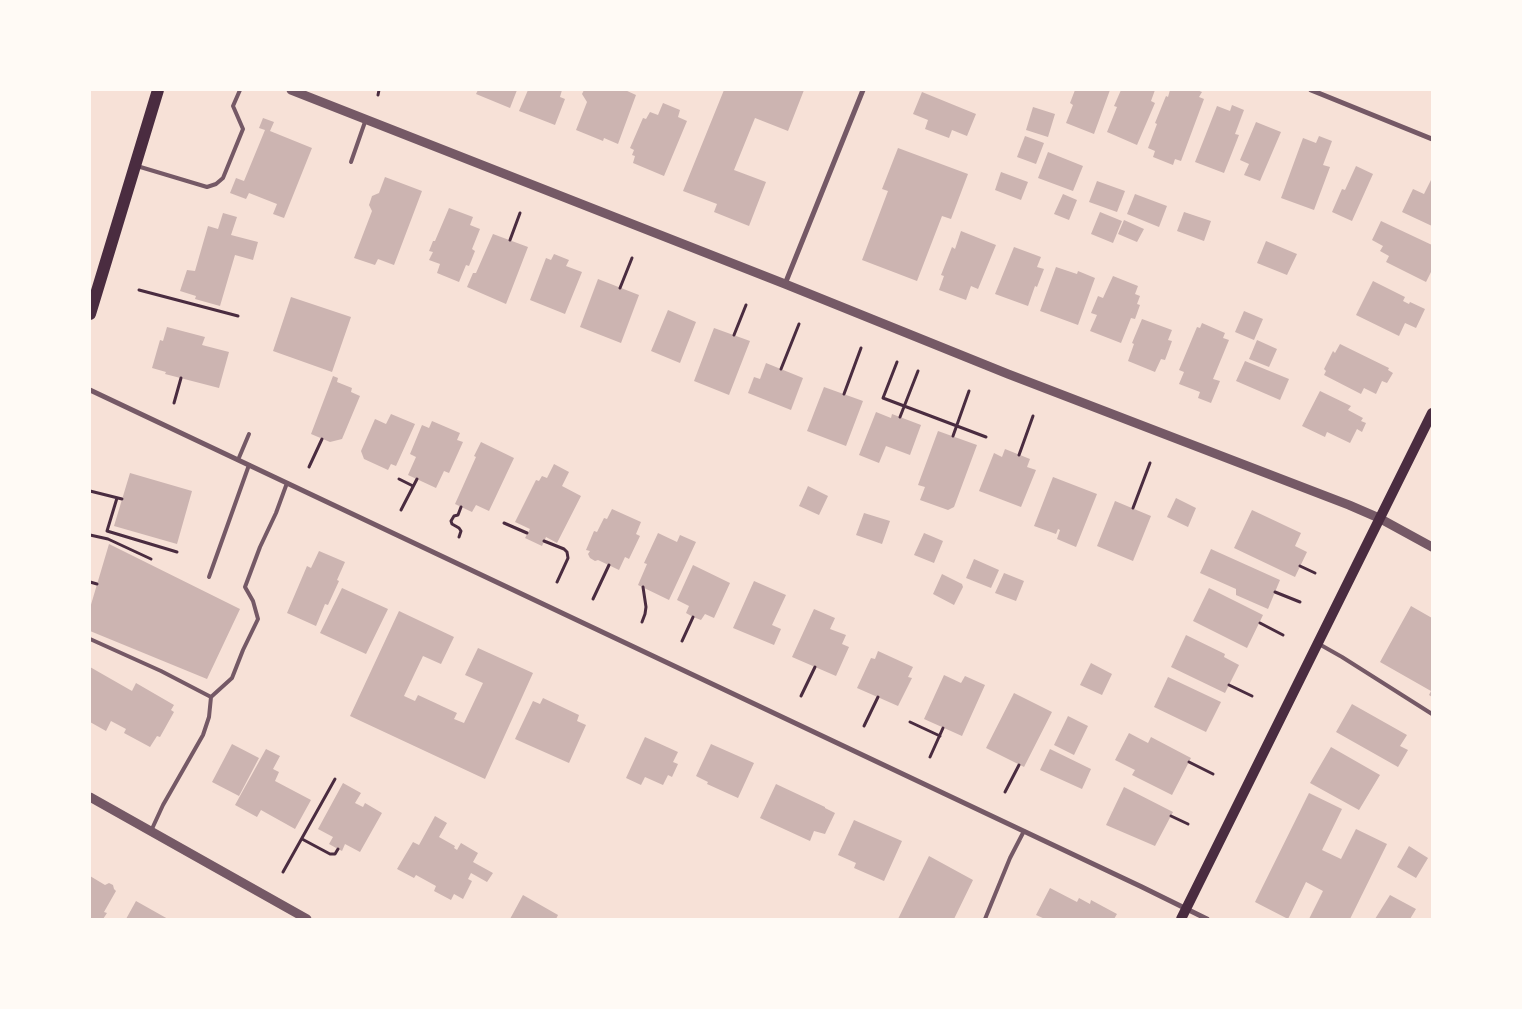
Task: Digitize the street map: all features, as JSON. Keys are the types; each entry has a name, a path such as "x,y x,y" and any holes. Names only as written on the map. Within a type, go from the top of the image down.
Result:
{"main road":[{"path":"90,314 158,90"},
{"path":"1181,919 1432,414"}],"street":[{"path":"291,90 785,284 1008,374 1349,505 1380,518 1432,548"},
{"path":"785,284 864,90"},
{"path":"1311,90 1432,139"},
{"path":"90,390 1207,919"},
{"path":"90,797 308,919"}],"lane":[{"path":"135,165 207,187 216,184 223,178 243,129 233,106 240,90"},
{"path":"351,162 366,120"},
{"path":"238,460 250,434"},
{"path":"209,577 249,465"},
{"path":"151,831 163,804 203,735 209,717 211,697 232,678 258,619 253,601 245,587 287,483"},
{"path":"90,639 161,671 211,697"},
{"path":"1317,643 1432,714"},
{"path":"985,919 1010,858 1024,831"}],"path":[{"path":"378,95 379,90"},
{"path":"510,240 520,213"},
{"path":"620,288 632,258"},
{"path":"139,290 238,316"},
{"path":"734,335 746,304"},
{"path":"781,369 799,324"},
{"path":"844,394 861,348"},
{"path":"897,362 883,398 986,436"},
{"path":"900,417 918,371"},
{"path":"174,404 180,378"},
{"path":"953,436 969,391"},
{"path":"1019,455 1033,416"},
{"path":"309,467 322,439"},
{"path":"1133,508 1150,463"},
{"path":"399,479 413,486"},
{"path":"401,510 416,479"},
{"path":"90,490 122,500"},
{"path":"117,498 107,531 178,552"},
{"path":"459,537 460,528 452,524 451,521 454,516 458,515 461,507"},
{"path":"504,523 527,533"},
{"path":"90,535 108,539 151,559"},
{"path":"544,541 567,552 568,558 557,582"},
{"path":"594,600 609,565"},
{"path":"1300,566 1315,572"},
{"path":"90,582 97,584"},
{"path":"642,622 646,607 643,587"},
{"path":"1275,592 1300,602"},
{"path":"682,641 693,617"},
{"path":"1260,623 1283,634"},
{"path":"801,696 815,667"},
{"path":"1229,685 1252,696"},
{"path":"864,726 878,697"},
{"path":"910,722 940,736"},
{"path":"930,757 943,728"},
{"path":"1189,762 1213,774"},
{"path":"1005,792 1019,764"},
{"path":"284,872 334,779"},
{"path":"1170,816 1188,824"},
{"path":"302,839 330,854 335,854 338,849"}],"building":[{"path":"478,90 517,90 510,108 476,94"},
{"path":"528,90 562,90 560,97 565,99 555,125 519,111"},
{"path":"584,90 625,90 636,95 618,144 604,138 603,141 576,130 587,102 582,94"},
{"path":"724,90 804,90 788,131 755,118 734,170 766,182 749,226 714,212 717,204 683,191"},
{"path":"1075,90 1110,90 1094,134 1066,123 1073,105 1070,103"},
{"path":"1121,90 1155,90 1151,101 1155,103 1137,145 1107,132 1117,107 1114,106"},
{"path":"1170,90 1197,90 1202,92 1199,97 1204,99 1181,161 1175,159 1173,165 1153,157 1155,151 1148,148 1157,124 1155,123"},
{"path":"922,92 976,114 967,136 952,130 949,138 925,129 928,120 913,114"},
{"path":"663,103 680,110 678,117 687,121 664,176 633,163 635,156 632,155 634,150 630,148 643,118 646,119 650,112 658,115"},
{"path":"1232,105 1244,110 1235,134 1239,135 1224,173 1195,162 1217,106 1230,111"},
{"path":"1033,107 1055,114 1048,137 1026,130"},
{"path":"263,118 274,122 270,131 312,148 284,218 273,214 277,204 249,193 246,199 230,193 236,178 244,181 265,130 259,128"},
{"path":"1256,122 1281,132 1260,181 1244,175 1249,164 1240,160"},
{"path":"1025,136 1044,143 1036,164 1017,157"},
{"path":"1319,136 1332,141 1323,165 1330,167 1314,210 1281,198 1303,138 1316,143"},
{"path":"898,148 968,174 951,219 942,216 917,281 862,260 888,191 882,189"},
{"path":"1048,152 1083,166 1073,191 1038,178"},
{"path":"1356,166 1373,174 1352,221 1332,212 1342,189 1345,190"},
{"path":"1001,172 1028,182 1021,200 995,190"},
{"path":"385,177 422,191 394,265 378,259 375,265 354,258 372,211 369,205 372,196 379,193"},
{"path":"1432,178 1432,226 1402,212 1413,189 1424,194"},
{"path":"1097,181 1125,191 1117,212 1089,202"},
{"path":"1063,194 1077,200 1069,220 1054,214"},
{"path":"1135,194 1167,206 1159,227 1127,214"},
{"path":"449,208 473,217 470,225 480,229 472,249 475,251 469,266 466,265 459,282 437,273 440,264 429,260 433,252 429,251"},
{"path":"1100,212 1122,221 1113,243 1091,234"},
{"path":"1184,212 1211,221 1204,241 1177,231"},
{"path":"223,213 237,217 231,235 258,242 253,260 235,255 220,306 195,299 196,296 180,291 187,270 195,271 208,226 218,229"},
{"path":"1124,220 1144,229 1137,242 1118,234"},
{"path":"1381,221 1432,245 1432,273 1426,282 1386,262 1389,256 1380,251 1383,246 1372,240"},
{"path":"961,231 996,245 978,289 971,286 966,300 939,290 944,276 941,275 952,247 955,249"},
{"path":"493,234 528,247 506,304 467,287 473,273 476,273"},
{"path":"1266,241 1297,254 1287,275 1257,263"},
{"path":"1014,247 1041,257 1037,267 1044,269 1037,287 1035,286 1028,306 995,294"},
{"path":"554,254 569,260 566,266 582,272 565,314 530,300 546,258 551,260"},
{"path":"1056,267 1077,274 1078,271 1095,278 1078,325 1040,311"},
{"path":"1113,276 1138,286 1135,294 1140,296 1137,304 1140,305 1135,319 1131,318 1121,343 1090,331 1097,315 1091,313 1098,296 1103,298"},
{"path":"598,279 639,295 621,343 580,327"},
{"path":"1373,281 1405,297 1403,301 1425,309 1416,328 1405,323 1399,336 1356,315"},
{"path":"291,297 351,317 332,372 273,351"},
{"path":"668,310 696,322 680,363 651,351"},
{"path":"1244,311 1263,319 1254,340 1235,332"},
{"path":"1142,319 1172,330 1168,340 1172,341 1165,360 1161,359 1155,372 1128,361 1134,344 1132,343"},
{"path":"1202,323 1225,333 1223,338 1229,340 1213,379 1220,381 1211,403 1198,398 1200,392 1179,384 1184,372 1179,370 1197,327 1200,328"},
{"path":"167,327 205,337 202,345 229,352 219,388 165,374 166,372 152,368 160,340 163,341"},
{"path":"714,328 750,341 729,395 694,381"},
{"path":"1257,340 1277,349 1269,367 1249,359"},
{"path":"1340,344 1389,368 1388,370 1393,373 1387,383 1382,381 1376,394 1364,388 1361,394 1324,375 1326,371 1324,369 1333,351 1335,353"},
{"path":"1245,361 1289,379 1280,400 1236,381"},
{"path":"766,363 803,378 791,410 748,393 754,377 760,379"},
{"path":"333,376 338,378 337,382 352,388 351,392 360,396 342,439 330,442 311,434"},
{"path":"824,387 863,401 846,446 807,431"},
{"path":"1320,391 1351,406 1348,410 1363,418 1361,421 1366,423 1362,432 1357,429 1350,443 1327,432 1325,437 1302,426"},
{"path":"876,412 891,418 892,414 921,425 910,455 886,446 879,463 859,455"},
{"path":"391,414 415,424 396,466 391,464 388,470 364,459 361,451 375,419 386,424"},
{"path":"432,421 460,433 457,440 463,442 449,473 444,471 436,488 408,475 416,457 410,454 422,425 429,428"},
{"path":"938,431 977,445 954,507 948,510 920,500 925,487 918,485"},
{"path":"481,442 514,458 489,511 476,505 472,512 455,504"},
{"path":"1005,449 1030,459 1027,467 1036,470 1021,507 979,491 994,453 1002,457"},
{"path":"554,464 569,472 562,486 581,496 557,543 546,537 542,546 525,538 530,529 515,522 536,480 539,481 542,476 547,478"},
{"path":"130,473 192,491 177,544 114,526"},
{"path":"1053,477 1097,494 1076,547 1057,539 1060,530 1058,529 1056,534 1034,526"},
{"path":"808,486 828,496 819,515 799,506"},
{"path":"1176,498 1196,508 1188,527 1167,517"},
{"path":"1115,501 1151,516 1133,561 1097,546"},
{"path":"612,509 641,522 636,534 640,536 629,559 625,557 619,570 590,558 588,554 590,551 586,550 594,531 597,532 604,518 607,519"},
{"path":"1252,510 1301,533 1295,546 1307,552 1295,577 1234,548"},
{"path":"864,513 890,521 882,544 856,535"},
{"path":"658,533 677,542 680,535 696,542 669,600 638,585 647,564 644,563"},
{"path":"924,533 943,541 934,563 914,555"},
{"path":"109,544 240,609 207,679 90,631 90,608"},
{"path":"1211,549 1280,580 1268,609 1236,595 1236,589 1200,573"},
{"path":"319,551 345,562 337,580 339,581 328,605 325,604 316,626 287,613 307,566 311,568"},
{"path":"974,559 999,570 991,588 966,578"},
{"path":"693,565 730,583 714,618 705,614 701,620 693,617 686,613 689,606 677,600"},
{"path":"1004,573 1024,581 1016,601 995,593"},
{"path":"942,574 962,584 963,587 954,605 933,594"},
{"path":"754,581 786,595 772,625 781,629 774,645 733,628"},
{"path":"342,588 388,609 366,654 320,633"},
{"path":"1209,588 1263,615 1247,648 1193,621"},
{"path":"1411,606 1432,618 1432,697 1429,695 1431,691 1380,662"},
{"path":"814,609 835,618 830,629 846,635 842,644 849,647 836,676 792,657"},
{"path":"399,611 454,637 441,664 423,656 404,696 415,701 418,695 457,713 454,719 464,723 483,683 465,675 478,648 533,673 485,779 350,716"},
{"path":"1186,635 1225,654 1224,657 1239,665 1225,693 1171,667"},
{"path":"878,651 913,667 908,677 912,678 898,706 857,688 871,658 875,659"},
{"path":"1091,663 1112,674 1102,695 1080,685"},
{"path":"90,667 132,691 136,683 174,705 171,710 174,712 160,737 157,736 150,747 124,733 126,729 111,721 106,731 90,722"},
{"path":"944,675 961,683 965,676 985,685 962,736 924,719"},
{"path":"1168,677 1221,702 1206,732 1154,707"},
{"path":"1014,693 1052,712 1024,767 986,748"},
{"path":"543,698 579,715 577,721 586,725 569,763 515,739 533,701 540,704"},
{"path":"1352,704 1407,735 1400,746 1408,750 1398,767 1336,732"},
{"path":"1068,716 1088,726 1074,755 1054,745"},
{"path":"1129,733 1148,743 1151,737 1191,758 1172,795 1132,775 1135,770 1115,760"},
{"path":"645,737 678,752 673,762 678,764 672,777 668,775 663,785 645,777 641,785 626,778"},
{"path":"232,744 259,758 239,796 212,782"},
{"path":"711,744 754,763 738,798 707,784 708,782 696,776"},
{"path":"1331,747 1380,775 1359,810 1310,783"},
{"path":"266,749 280,756 273,769 279,772 275,781 311,800 295,829 261,810 257,817 235,805"},
{"path":"1050,749 1091,769 1082,789 1040,770"},
{"path":"343,783 361,793 355,803 363,807 365,803 382,813 360,852 345,844 342,851 338,849 329,844 333,837 318,829"},
{"path":"776,784 835,813 825,834 814,831 810,841 760,818"},
{"path":"1124,787 1173,812 1155,846 1106,825"},
{"path":"1309,793 1342,809 1322,850 1341,859 1356,829 1387,844 1350,919 1309,919 1323,891 1306,882 1288,919 1255,902"},
{"path":"435,816 447,823 439,837 455,846 454,848 457,850 461,843 478,853 473,862 493,873 487,882 471,873 468,879 472,881 463,899 454,894 451,900 434,891 436,886 416,875 414,878 397,869 413,842 419,845"},
{"path":"854,820 902,841 884,881 854,868 856,863 838,855"},
{"path":"1409,846 1428,858 1416,878 1397,867"},
{"path":"929,856 973,880 954,919 898,919"},
{"path":"90,876 105,885 109,883 113,885 116,891 104,912 107,913 103,919 90,919"},
{"path":"1050,888 1077,902 1079,898 1090,904 1091,900 1117,914 1114,919 1045,919 1036,915"},
{"path":"523,895 558,915 556,919 510,919"},
{"path":"1390,895 1416,909 1410,919 1375,919"},
{"path":"136,901 168,919 126,919"}]}
